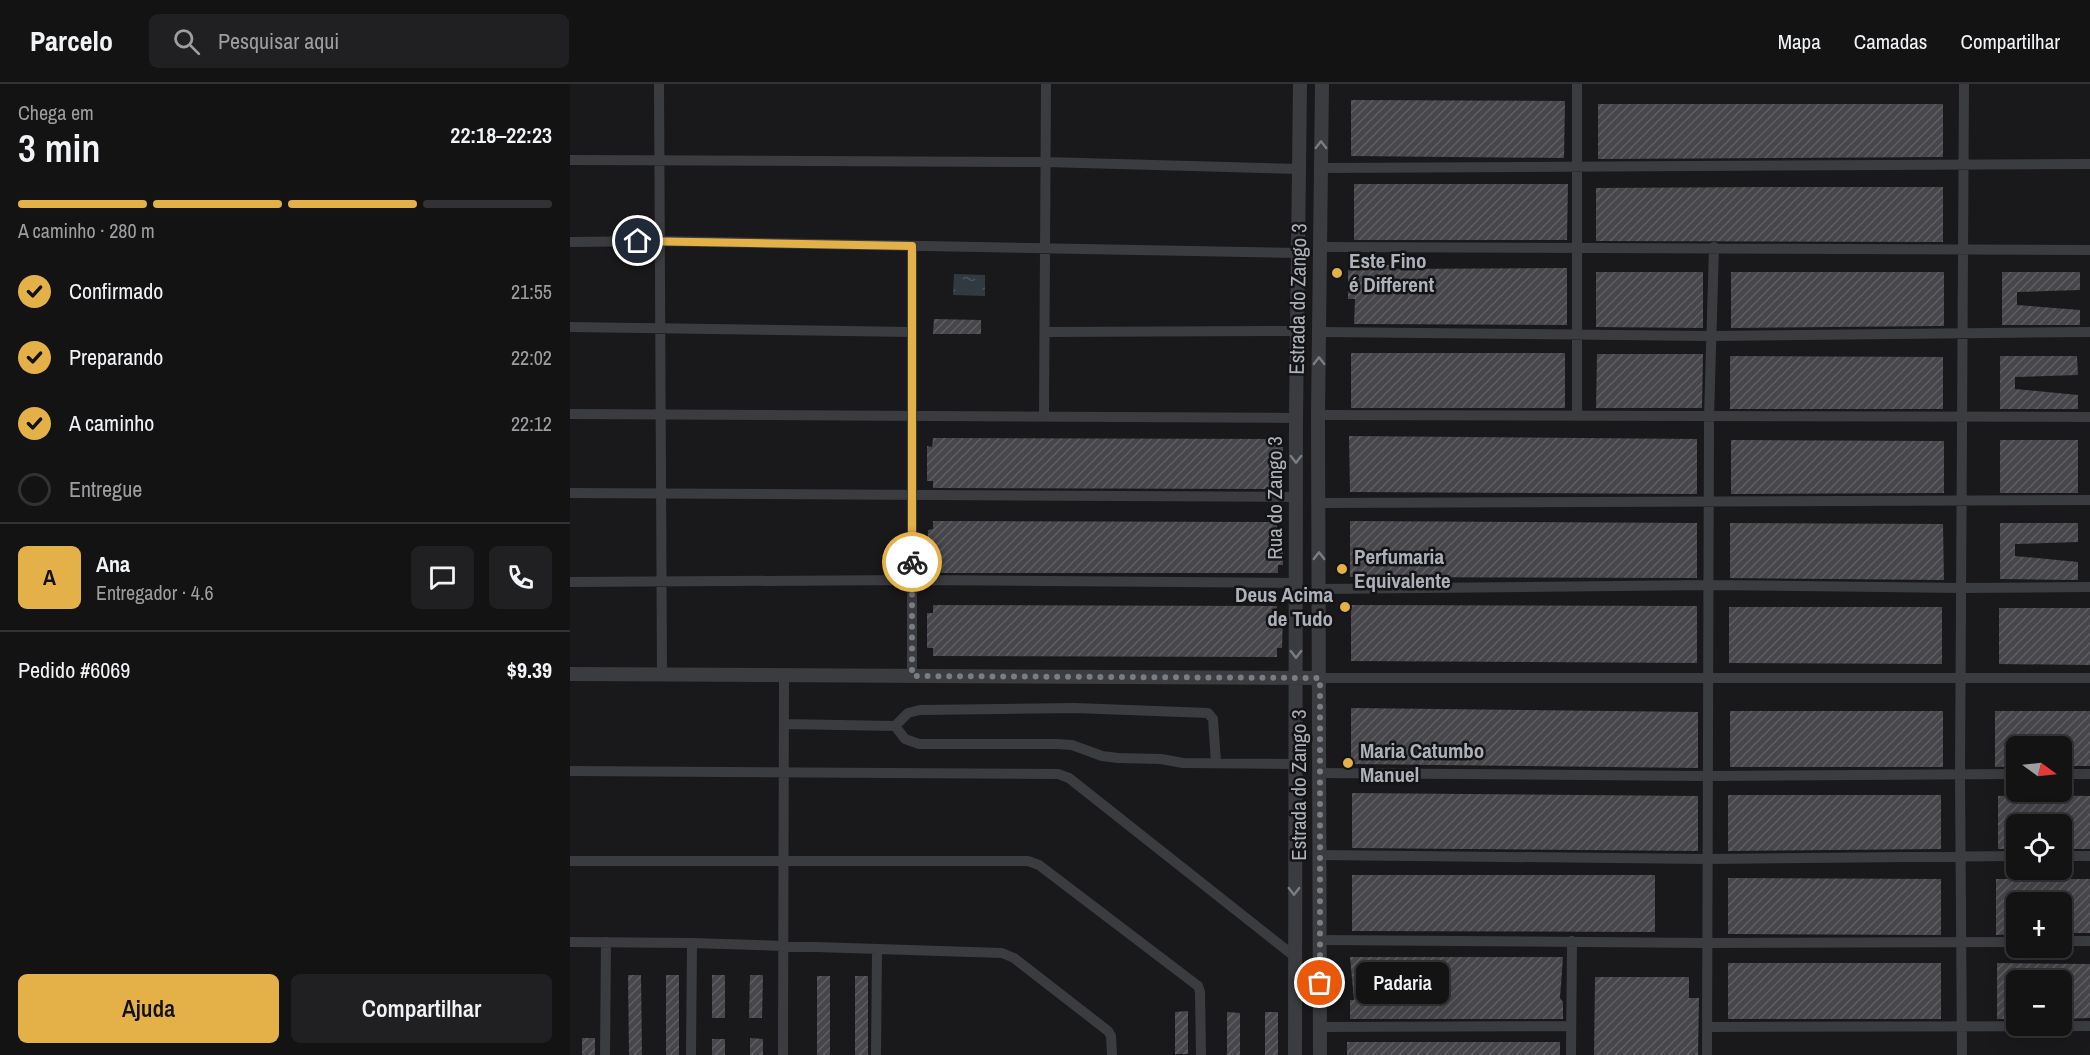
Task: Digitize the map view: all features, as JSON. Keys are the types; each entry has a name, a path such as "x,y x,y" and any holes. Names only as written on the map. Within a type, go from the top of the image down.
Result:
{"street":[{"path":"659,84 662,675"},
{"path":"1044,415 1046,84"},
{"name":"Rua do Zango 3","path":"1295,1055 1295,497 1300,84"},
{"name":"Estrada do Zango 3","path":"1320,1055 1318,415 1322,84"},
{"path":"1577,84 1579,168 1577,416"},
{"path":"1962,1055 1960,676 1964,84"},
{"path":"570,160 1045,162 1299,169"},
{"path":"1321,168 2090,164"},
{"path":"570,242 660,241 1298,253"},
{"path":"912,246 912,676"},
{"path":"1319,247 1578,246 2090,250"},
{"path":"1707,1055 1709,417 1714,247"},
{"path":"570,327 911,332"},
{"path":"1045,332 1297,331"},
{"path":"1319,332 1711,336 2090,332"},
{"path":"570,414 1296,418"},
{"path":"1318,415 2090,417"},
{"path":"570,493 1295,497"},
{"path":"1319,503 2090,500"},
{"path":"570,582 912,580 1296,583"},
{"path":"1319,589 1709,585 2090,587"},
{"path":"570,674 1296,678 1960,676 2090,678"},
{"path":"783,1055 784,676"},
{"path":"784,724 896,726 908,713 920,710 1075,708 1208,713 1213,719 1216,762"},
{"path":"896,726 905,739 919,744 1057,744 1072,745 1102,756 1161,759 1183,763 1294,764"},
{"path":"570,771 1064,775 1294,956"},
{"path":"1319,773 1707,776 2006,774"},
{"path":"2072,774 2090,774"},
{"path":"1320,855 1707,859 2006,856"},
{"path":"2072,856 2090,856"},
{"path":"570,861 1033,862 1198,986 1201,1055"},
{"path":"1320,940 2006,942"},
{"path":"1571,1055 1572,941"},
{"path":"2072,941 2090,941"},
{"path":"570,942 692,943 1009,955 1108,1031 1111,1036 1112,1055"},
{"path":"605,1055 606,942"},
{"path":"691,1055 692,943"},
{"path":"876,1055 877,949"},
{"path":"1320,1027 1571,1026"},
{"path":"1707,1027 2090,1026"}],"water":[{"path":"954,274 985,275 985,296 953,295"}],"building":[{"path":"1351,100 1565,101 1564,158 1351,156"},
{"path":"1598,104 1943,104 1943,157 1598,159"},
{"path":"1354,184 1568,184 1567,240 1354,240"},
{"path":"1943,187 1943,242 1596,241 1596,188"},
{"path":"1348,265 1392,265 1392,269 1567,268 1567,325 1354,324 1355,299 1348,299"},
{"path":"1596,272 1703,272 1703,328 1596,327"},
{"path":"1731,272 1944,272 1944,326 1731,328"},
{"path":"2002,272 2080,272 2080,290 2017,292 2017,305 2080,310 2080,325 2002,325"},
{"path":"934,319 981,320 981,334 933,334"},
{"path":"1351,353 1565,353 1565,408 1351,408"},
{"path":"1597,354 1703,354 1702,408 1596,408"},
{"path":"1730,356 1943,357 1943,409 1730,409"},
{"path":"2000,356 2077,356 2078,375 2015,377 2015,389 2078,395 2078,409 2000,409"},
{"path":"1349,436 1697,439 1697,494 1350,492"},
{"path":"933,438 1277,439 1277,447 1283,447 1283,482 1277,482 1277,489 933,488 933,481 927,481 927,446 932,447"},
{"path":"1731,440 1944,441 1944,493 1731,494"},
{"path":"2000,440 2078,440 2078,493 2000,493"},
{"path":"933,521 1277,522 1277,531 1283,530 1283,565 1278,565 1278,573 934,573 933,564 927,564 928,530 933,529"},
{"path":"1350,521 1697,523 1697,578 1350,577"},
{"path":"1730,523 1943,524 1944,580 1730,578"},
{"path":"2000,523 2078,523 2078,542 2015,544 2015,556 2078,562 2078,580 2000,579"},
{"path":"933,605 1277,606 1277,614 1283,614 1282,648 1277,648 1277,657 933,656 933,648 927,648 927,613 933,613"},
{"path":"1351,605 1697,606 1697,663 1351,661"},
{"path":"1729,607 1942,607 1942,664 1729,663"},
{"path":"1999,608 2090,608 2090,665 1999,664"},
{"path":"1351,708 1698,712 1698,768 1351,764"},
{"path":"1730,711 1943,711 1943,767 1730,767"},
{"path":"1995,711 2090,711 2090,766 2072,766 2072,736 2006,736 2006,766 1995,767"},
{"path":"1352,793 1698,796 1698,851 1352,848"},
{"path":"1728,795 1941,795 1941,849 1728,851"},
{"path":"1998,796 2006,796 2006,802 2072,802 2072,796 2090,796 2090,849 2072,849 2072,814 2006,814 2006,849 1998,849"},
{"path":"1352,875 1655,875 1655,932 1352,931"},
{"path":"1728,878 1941,879 1941,935 1728,934"},
{"path":"1996,879 2090,879 2090,933 2072,933 2072,892 2006,892 2006,934 1996,935"},
{"path":"1350,957 1563,957 1560,998 1563,1002 1563,1019 1350,1019 1350,1000 1354,1000"},
{"path":"1728,963 1941,963 1941,1019 1728,1019"},
{"path":"1997,963 2090,964 2090,1018 2072,1019 2072,970 2006,970 2006,1019 1997,1019"},
{"path":"628,975 641,975 642,1055 629,1055"},
{"path":"666,975 679,975 679,1055 666,1055"},
{"path":"712,975 725,975 725,1018 712,1018"},
{"path":"750,975 763,975 762,1018 749,1018"},
{"path":"817,976 830,976 830,1055 817,1055"},
{"path":"855,976 868,976 868,1055 855,1055"},
{"path":"1595,977 1689,977 1689,998 1699,998 1698,1055 1594,1055"},
{"path":"1188,1011 1188,1054 1175,1054 1175,1012"},
{"path":"1227,1012 1240,1013 1240,1055 1227,1055"},
{"path":"1265,1012 1278,1012 1278,1055 1265,1055"},
{"path":"582,1038 595,1038 595,1055 582,1055"},
{"path":"750,1038 763,1039 763,1055 750,1055"},
{"path":"712,1039 725,1039 725,1055 712,1055"},
{"path":"1347,1042 1560,1042 1560,1055 1347,1055"}],"way so far":[{"path":"912,562 912,676 1320,678 1320,983"}],"place":[{"name":"Este Fino é Different","path":"1337,273"},
{"name":"Perfumaria Equivalente","path":"1342,569"},
{"name":"Deus Acima de Tudo","path":"1345,607"},
{"name":"Maria Catumbo Manuel","path":"1348,763"},
{"name":"Padaria","path":"1320,983"}],"route":[{"path":"638,241 912,246 912,562"}]}
